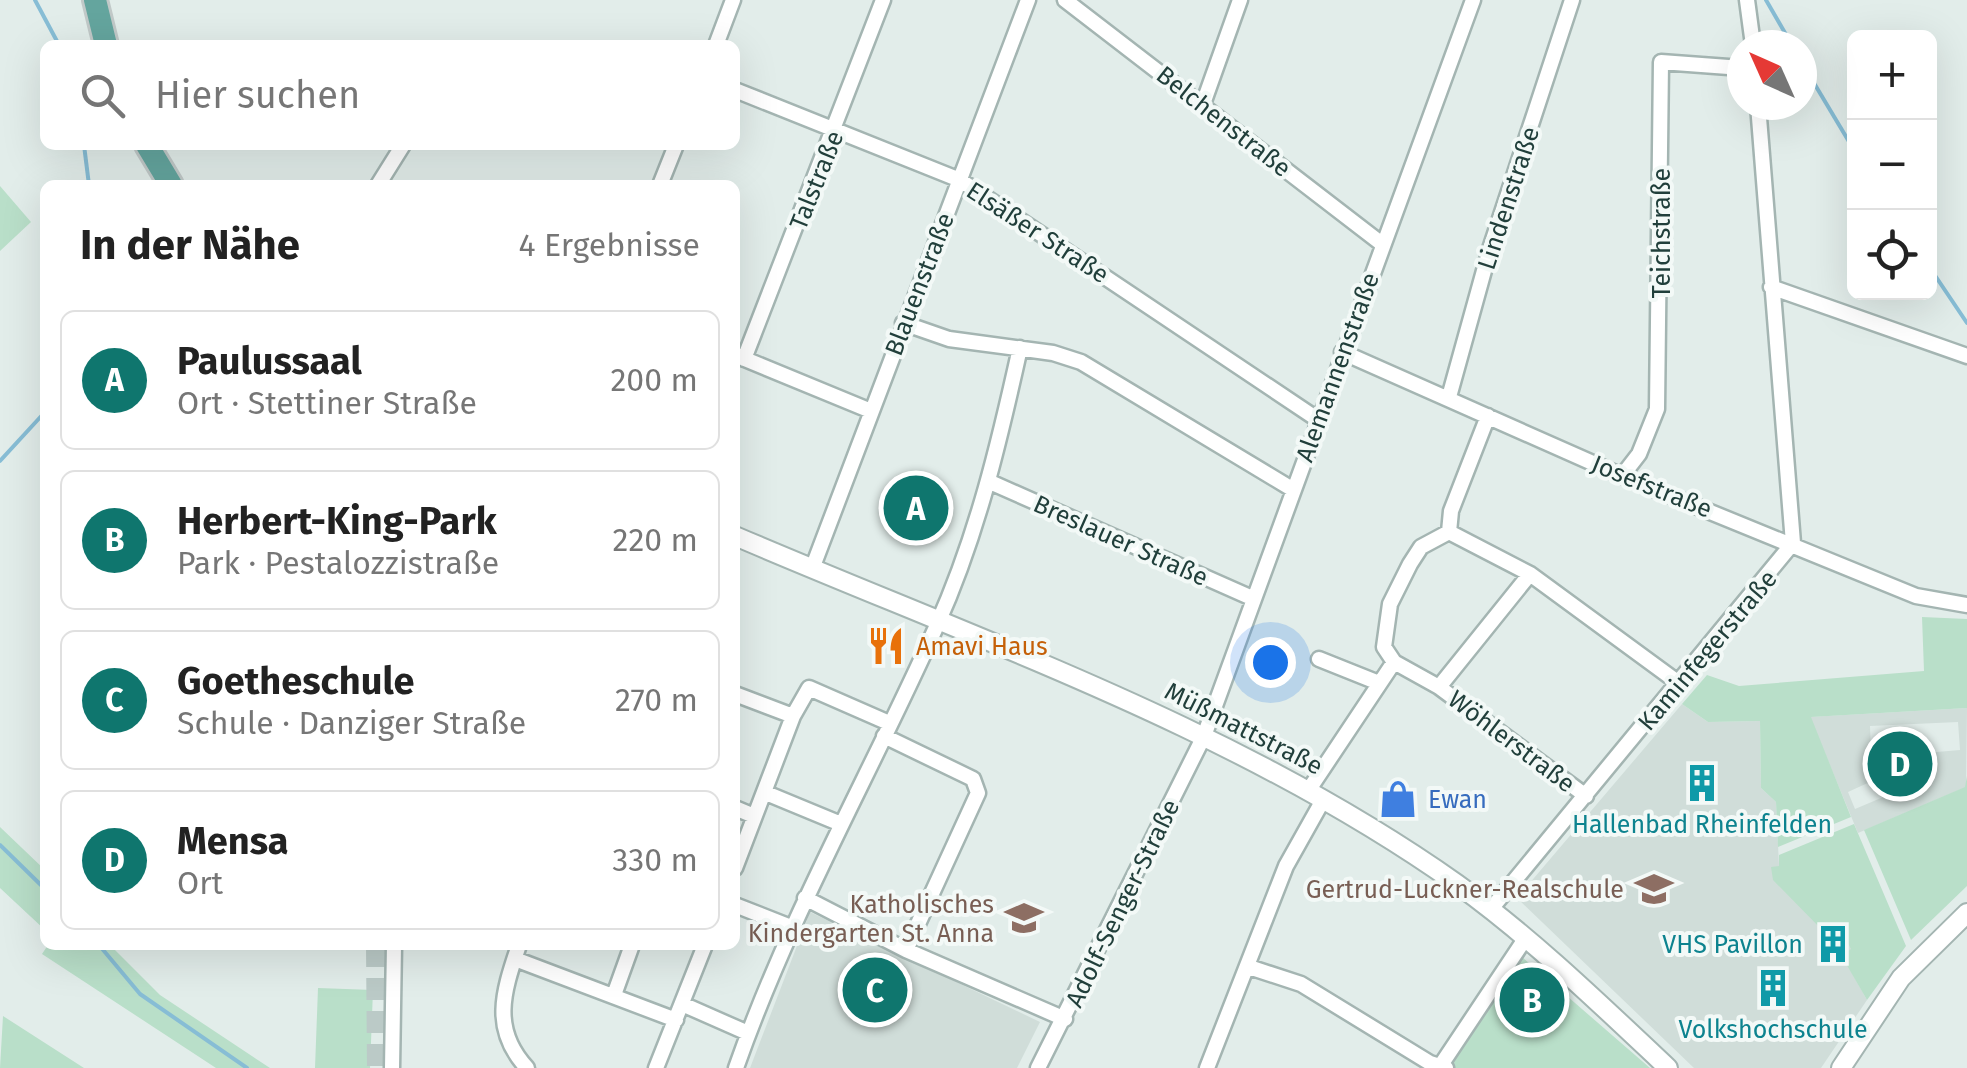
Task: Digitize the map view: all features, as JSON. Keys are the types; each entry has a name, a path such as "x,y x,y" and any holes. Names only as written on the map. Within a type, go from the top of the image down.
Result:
{"main road":[{"path":"95,0 105,40"},
{"path":"150,150 168,180"}],"street":[{"path":"718,40 733,0"},
{"name":"Talstraße","path":"740,357 836,130 883,0"},
{"name":"Blauenstraße","path":"812,570 1028,0"},
{"name":"Belchenstraße","path":"1064,0 1382,244"},
{"path":"1203,104 1240,0"},
{"name":"Alemannenstraße","path":"1204,736 1473,0"},
{"name":"Lindenstraße","path":"1449,397 1490,248 1572,0"},
{"path":"1747,0 1751,30"},
{"name":"Teichstraße","path":"1622,476 1639,454 1658,409 1661,62 1727,67"},
{"name":"Elsäßer Straße","path":"740,92 960,180 1317,419"},
{"name":"Kaminfegerstraße","path":"1491,909 1793,544 1759,120"},
{"path":"381,180 399,150"},
{"path":"662,180 674,150"},
{"path":"1771,287 1967,356"},
{"path":"904,323 948,339 1053,352 1111,377 1292,489"},
{"path":"736,1068 791,927 938,623 990,482 1020,348"},
{"name":"Josefstraße","path":"1342,352 1622,476 1916,596 1967,605"},
{"path":"740,357 871,411"},
{"path":"1448,532 1451,511 1488,416"},
{"name":"Breslauer Straße","path":"990,482 1252,598"},
{"path":"1448,532 1530,574 1680,684"},
{"path":"1206,1068 1315,796 1394,662 1384,646 1390,604 1422,547 1448,532"},
{"name":"Müßmattstraße","path":"740,538 1204,736 1315,796 1491,909 1668,1068"},
{"name":"Wöhlerstraße","path":"1439,687 1530,574"},
{"path":"1319,659 1379,683"},
{"name":"Wöhlerstraße","path":"1394,662 1439,687 1586,796"},
{"path":"740,854 793,716 809,688 974,779 978,793 906,950"},
{"path":"740,696 793,716"},
{"name":"Adolf-Senger-Straße","path":"1038,1068 1204,736"},
{"path":"766,793 841,824"},
{"path":"740,810 754,816"},
{"path":"805,898 906,950 1064,1019"},
{"path":"740,907 791,927"},
{"path":"1841,1068 1901,978 1967,913"},
{"path":"1249,967 1300,984 1442,1067 1525,938"},
{"path":"392,1068 394,950"},
{"path":"614,995 630,950"},
{"path":"656,1068 704,950"},
{"path":"528,1068 511,1046 502,1019 503,991 517,952 676,1020"},
{"path":"682,1004 748,1033"}],"shaded area":[{"name":"Gertrud-Luckner-Realschule","path":"1682,704 1708,722 1760,721 1761,788 1776,802 1779,866 1825,933 1839,926 1852,949 1842,955 1867,1000 1821,1068 1694,1068 1517,898"},
{"path":"1967,708 1966,787 1858,833 1810,717","holes":["1958,722 1960,750 1925,753 1933,776 1855,809 1848,792 1872,781 1870,726"]},
{"path":"810,912 1040,1022 1017,1068 750,1068"}],"green space":[{"path":"0,186 31,222 0,251"},
{"path":"1922,617 1967,619 1967,708 1811,717 1851,817 1778,847 1776,802 1761,788 1760,721 1708,722 1682,704 1707,675 1739,686 1924,671"},
{"path":"1967,776 1967,886 1911,940 1864,830 1965,787"},
{"path":"1854,824 1906,946 1867,1000 1841,955 1851,949 1839,926 1825,933 1773,880 1771,867 1779,866 1779,855"},
{"path":"0,827 40,865 40,925 0,888"},
{"path":"45,950 115,950 160,995 270,1068 216,1068 42,954"},
{"path":"1522,957 1650,1068 1446,1068"},
{"path":"318,988 373,990 370,1068 315,1068"},
{"path":"3,1016 84,1068 0,1068"}],"waterway":[{"path":"35,0 56,40"},
{"path":"1766,0 1783,30"},
{"path":"1817,88 1847,138"},
{"path":"85,150 88,180"},
{"path":"1937,278 1967,323"},
{"path":"0,461 40,417"},
{"path":"0,845 40,884"},
{"path":"103,950 140,994 247,1068"}],"tunnel":[{"path":"377,950 378,1068"}],"place":[{"name":"Paulussaal","path":"916,508"},
{"name":"Amavi Haus","path":"886,646"},
{"name":"Mensa","path":"1900,764"},
{"name":"Hallenbad Rheinfelden","path":"1702,783"},
{"name":"Ewan","path":"1398,799"},
{"name":"Gertrud-Luckner-Realschule","path":"1654,889"},
{"name":"Katholisches Kindergarten St. Anna","path":"1024,918"},
{"name":"VHS Pavillon","path":"1833,944"},
{"name":"Volkshochschule","path":"1773,988"},
{"name":"Goetheschule","path":"875,990"},
{"name":"Herbert-King-Park","path":"1532,1000"}]}
